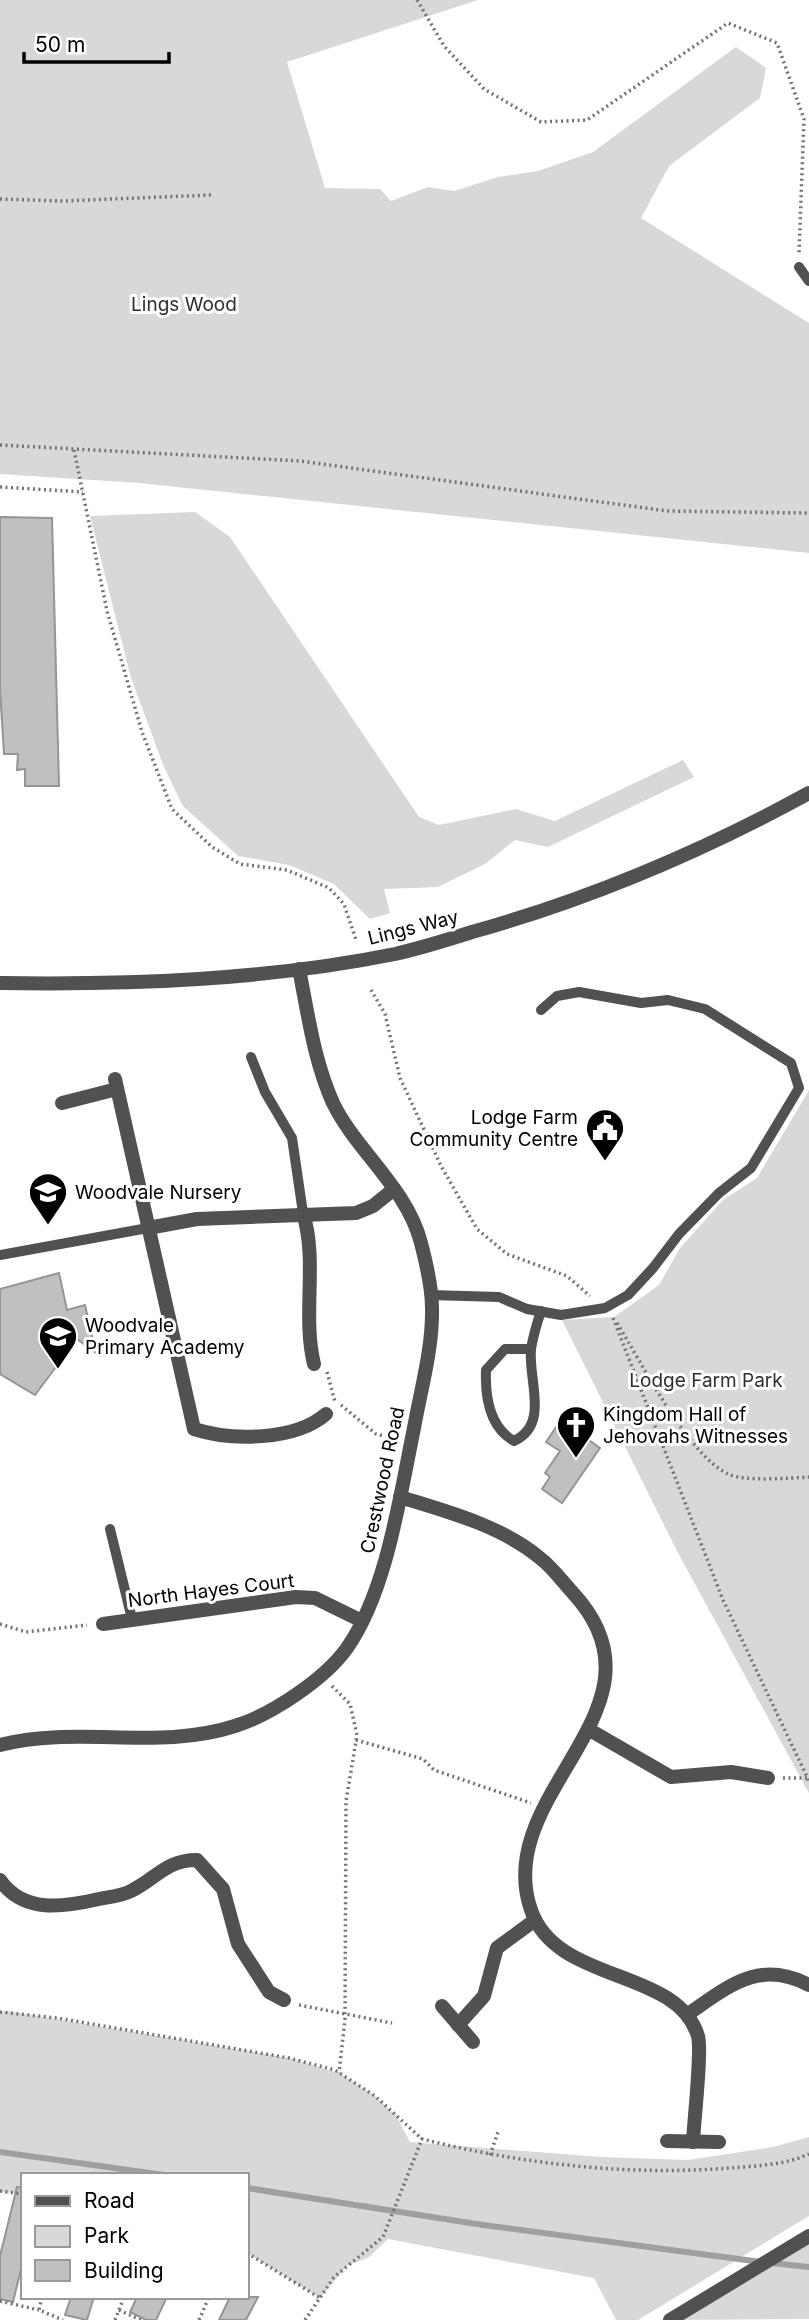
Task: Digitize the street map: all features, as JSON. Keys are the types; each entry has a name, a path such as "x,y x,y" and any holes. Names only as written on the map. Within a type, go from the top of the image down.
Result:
{"street":[{"name":"Lings Way","path":"0,983 74,984 201,979 299,970 398,953 523,918 691,854 809,793"},
{"name":"Crestwood Road","path":"0,1745 33,1737 90,1734 190,1737 237,1726 271,1709 320,1676 346,1649 362,1621 384,1564 424,1371 432,1307 420,1240 394,1189 334,1104 314,1047 299,970"},
{"path":"62,1102 116,1084 194,1429 217,1437 242,1438 314,1424 326,1415"},
{"path":"148,1228 197,1219 356,1213 373,1206 394,1189"},
{"path":"303,1213 307,1225 308,1338 314,1364"},
{"path":"400,1497 470,1518 540,1557 587,1608 606,1651 605,1689 588,1729 543,1806 526,1855 530,1907 535,1920 576,1959 668,1998 688,2014 699,2038 693,2142"},
{"name":"North Hayes Court","path":"103,1624 296,1597 315,1598 362,1621"},
{"path":"588,1729 671,1777 731,1772 768,1778"},
{"path":"1,1883 19,1898 46,1906 65,1906 128,1893 177,1860 197,1860 223,1889 238,1944 269,1992 284,2000"},
{"path":"458,2025 484,1996 497,1948 535,1920"},
{"path":"688,2014 731,1984 756,1976 788,1974 809,1985"},
{"path":"442,2006 473,2042"},
{"path":"667,2141 719,2143"},
{"path":"670,2320 809,2236"}],"lane":[{"path":"799,267 809,281"},
{"path":"430,1295 499,1297 561,1315 605,1308 628,1295 679,1234 719,1193 751,1168 799,1088 797,1074 791,1063 705,1009 668,999 641,1003 579,992 557,996 541,1010"},
{"path":"251,1057 265,1093 292,1138 303,1213"},
{"path":"0,1255 148,1228"},
{"path":"531,1349 505,1349 486,1370 485,1391 491,1412 502,1434 514,1441 525,1436 535,1418 531,1349 541,1311"},
{"path":"110,1529 132,1619"}],"path":[{"path":"417,0 444,46 484,89 541,122 587,120 728,23 777,43 804,119 799,267"},
{"path":"0,200 63,201 211,195"},
{"path":"0,445 300,461 667,511 809,513"},
{"path":"74,450 107,611 142,732 172,808 212,847 240,864 287,870 329,888 344,904 356,940"},
{"path":"0,487 83,492"},
{"path":"371,990 385,1014 400,1078 440,1166 477,1229 507,1254 567,1276 605,1308"},
{"path":"768,1778 809,1779 723,1600 611,1313 687,1435 708,1459 730,1475 809,1477"},
{"path":"335,1398 348,1414 376,1434 410,1444"},
{"path":"0,1624 26,1632 103,1624"},
{"path":"320,1676 350,1704 356,1740 346,1801 344,2017 339,2073"},
{"path":"356,1740 423,1759 434,1770 543,1806"},
{"path":"284,2000 344,2017 392,2024"},
{"path":"0,2012 57,2018 289,2058 339,2073 375,2096 422,2139 490,2155 620,2169 687,2172 766,2166 809,2154"},
{"path":"490,2155 498,2132"},
{"path":"305,2320 334,2277 383,2237 407,2183 422,2139"},
{"path":"0,2191 21,2194"},
{"path":"248,2254 320,2298"},
{"path":"39,2310 42,2299"},
{"path":"115,2320 123,2299"},
{"path":"199,2320 208,2299"},
{"path":"0,2301 39,2310 63,2320"},
{"path":"119,2310 141,2320"}],"green space":[{"name":"Lings Wood","path":"0,0 478,0 287,62 325,188 380,189 391,201 428,187 454,191 498,177 538,171 593,152 736,47 766,68 760,98 669,166 641,218 809,323 809,553 139,483 0,474"},
{"path":"195,512 230,537 419,817 439,825 516,809 555,821 683,760 694,777 548,847 515,840 485,864 438,887 384,889 390,913 370,919 334,884 289,865 238,856 183,806 164,767 131,678 90,516"},
{"name":"Lodge Farm Park","path":"809,1090 809,1793 677,1551 562,1320 614,1317 659,1285 680,1248 723,1200 757,1178"},
{"path":"0,2012 289,2058 339,2073 375,2096 397,2117 410,2142 600,2157 688,2160 773,2147 809,2137 809,2216 638,2320 616,2320 594,2278 388,2239 369,2257 347,2266 320,2298 248,2254 248,2173 21,2173 21,2194 0,2192"},
{"path":"809,2236 809,2319 671,2320"}],"building":[{"path":"0,517 52,518 59,786 25,786 25,769 17,770 18,754 4,754 0,690"},
{"path":"59,1273 67,1310 85,1305 96,1353 77,1339 35,1395 0,1374 0,1289"},
{"name":"Kingdom Hall of Jehovahs Witnesses","path":"561,1420 600,1448 562,1503 542,1489 550,1477 545,1473 560,1451 546,1442"},
{"path":"17,2187 21,2188 21,2269 13,2302 0,2299 0,2256"},
{"path":"258,2297 246,2320 219,2320 229,2299"},
{"path":"70,2299 93,2299 87,2320 65,2315"},
{"path":"136,2299 166,2299 156,2320 146,2320 130,2312"}],"waterway":[{"path":"0,2152 150,2173"},
{"path":"248,2188 483,2225 761,2262"},
{"path":"772,2263 809,2267"}],"place":[{"name":"Lodge Farm Community Centre","path":"605,1162"},
{"name":"Woodvale Nursery","path":"48,1226"},
{"name":"Woodvale Primary Academy","path":"58,1370"},
{"name":"Kingdom Hall of Jehovahs Witnesses","path":"576,1459"}]}
